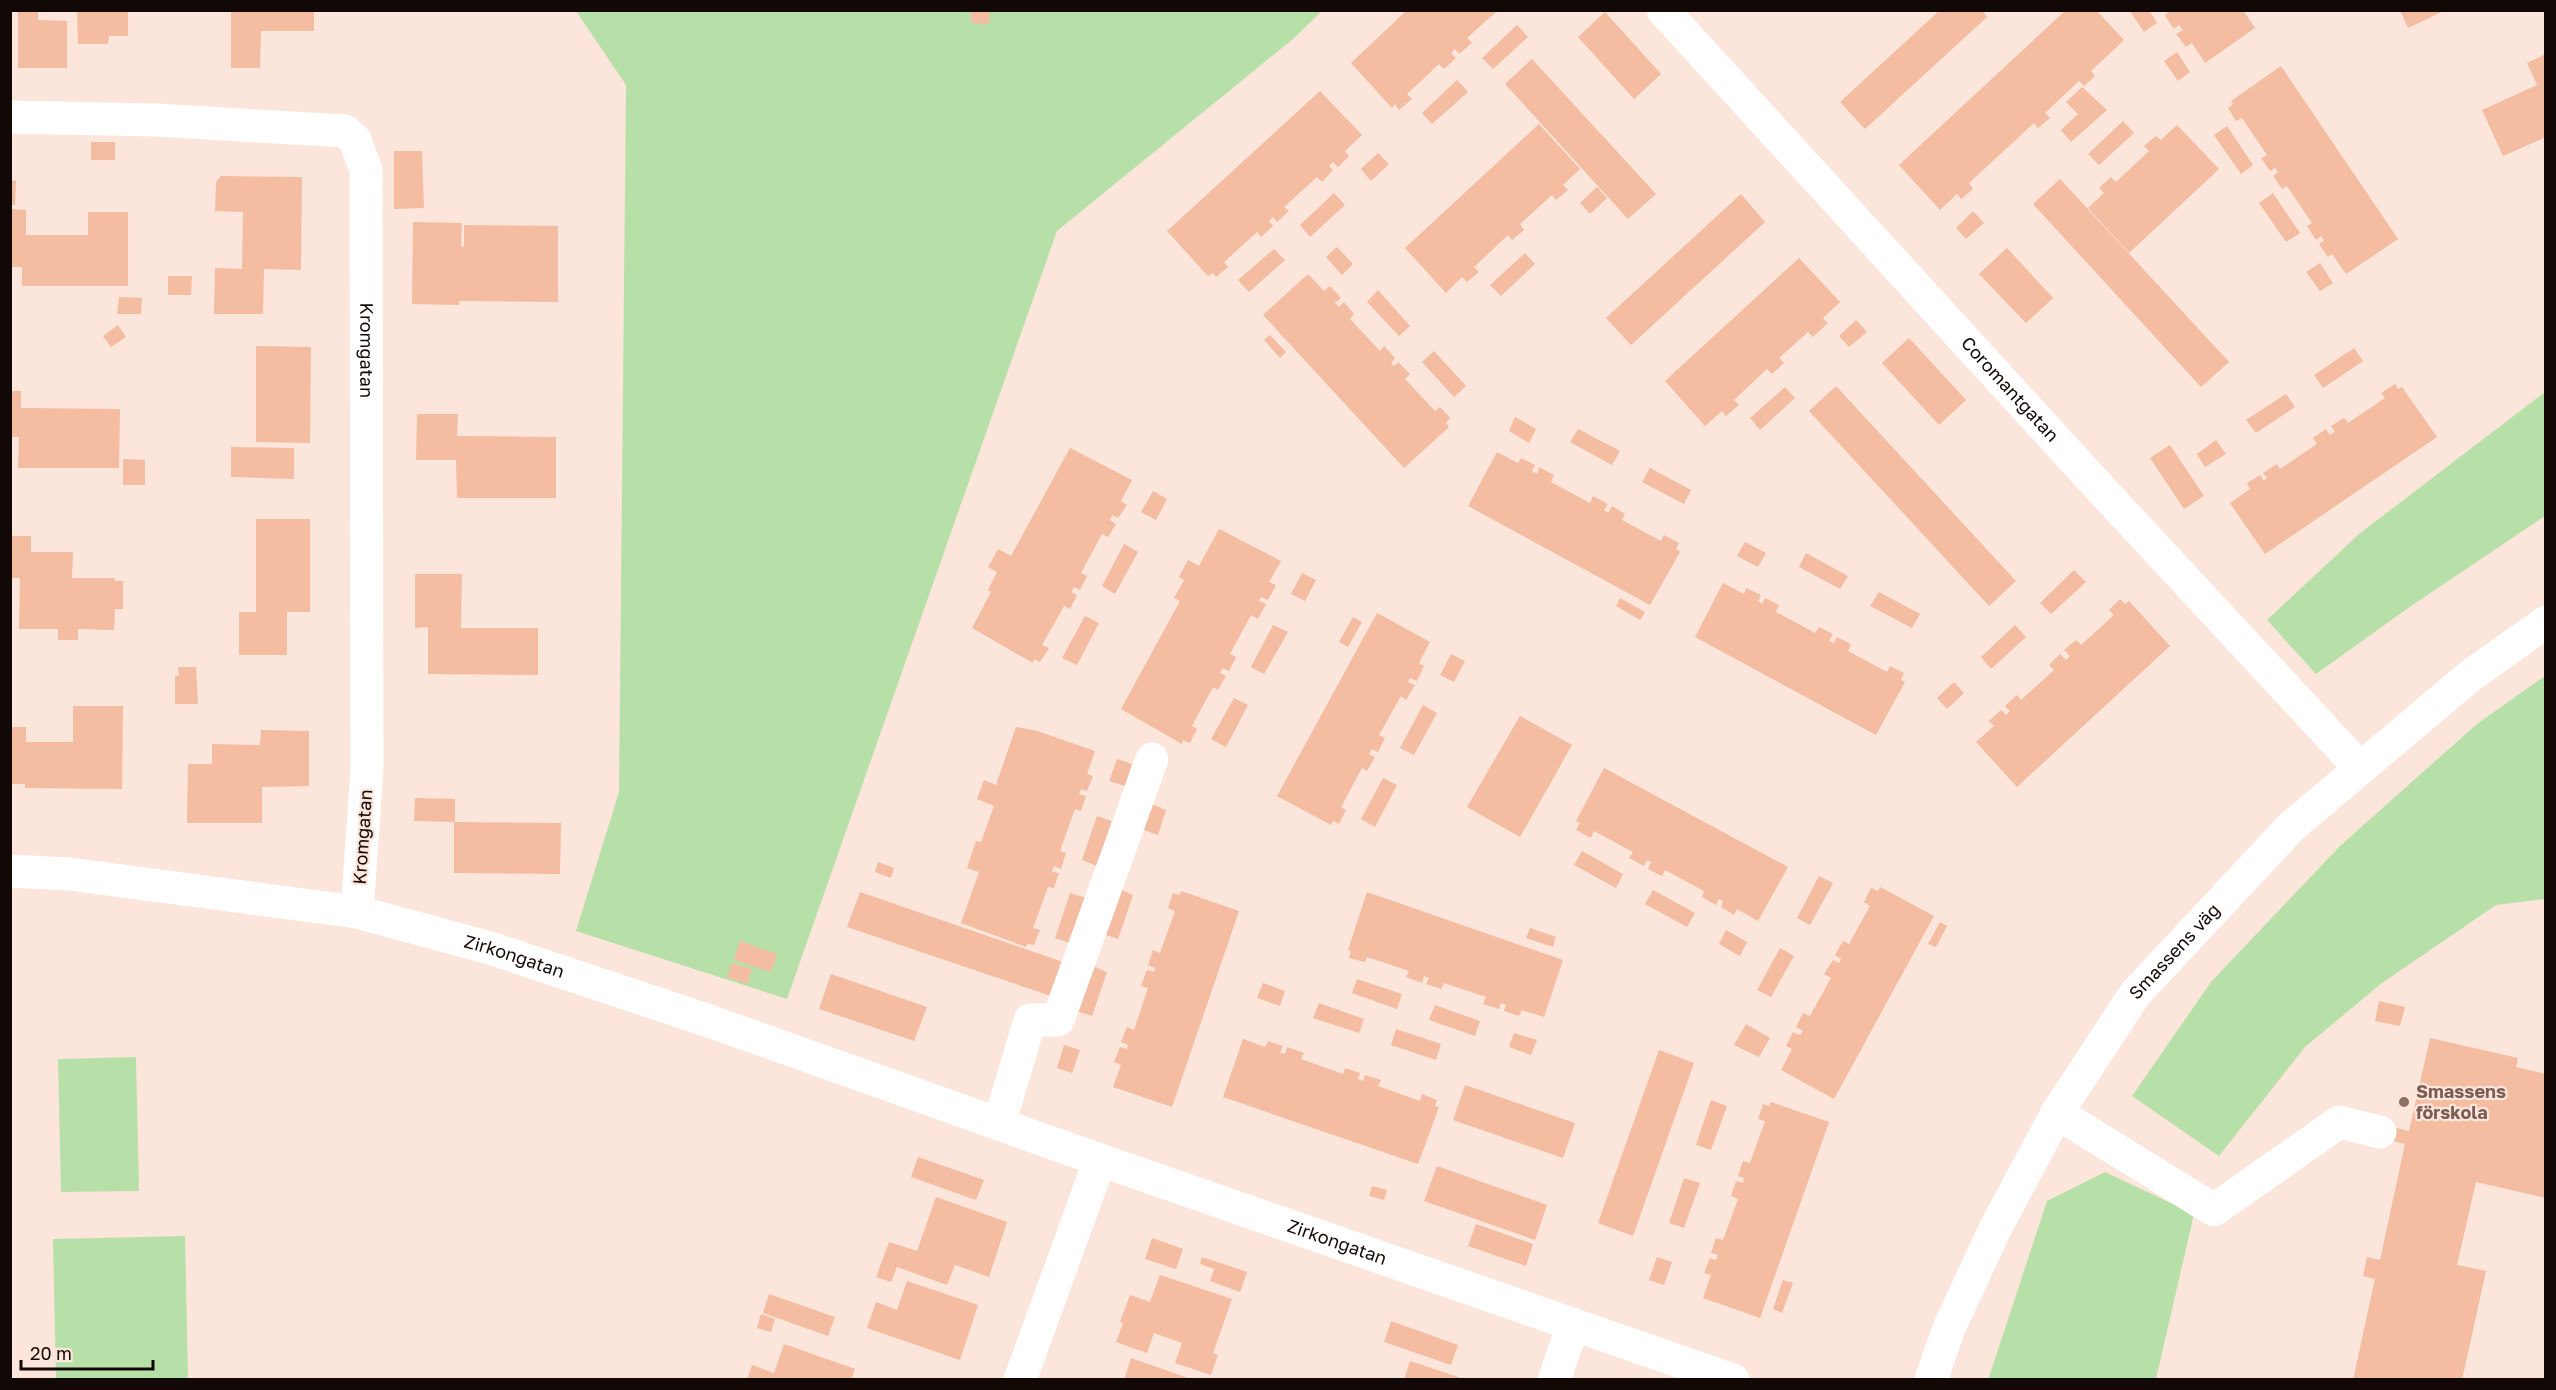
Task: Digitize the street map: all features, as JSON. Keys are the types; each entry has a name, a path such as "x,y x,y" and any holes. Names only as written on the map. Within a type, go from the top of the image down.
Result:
{"street":[{"name":"Coromantgatan","path":"1662,10 2095,483 2360,768"},
{"name":"Kromgatan","path":"10,117 155,120 345,131 355,141 366,170 368,406 368,769 357,912"},
{"name":"Smassens väg","path":"1931,1380 1949,1328 1995,1229 2057,1113 2135,994 2291,827 2470,676 2546,622"},
{"path":"999,1124 1030,1020 1058,1020 1152,759"},
{"name":"Zirkongatan","path":"10,871 69,873 357,912 490,948 709,1021 1100,1160 1733,1380"},
{"path":"2057,1113 2214,1210 2339,1122 2380,1132"},
{"path":"1020,1380 1100,1160"},
{"path":"1554,1380 1573,1325"}],"green space":[{"path":"576,11 1322,11 1293,39 1057,231 787,999 576,931 619,792 626,85"},
{"path":"2545,392 2545,516 2411,606 2316,674 2267,620 2359,534"},
{"path":"2545,676 2545,899 2496,905 2382,983 2305,1047 2219,1156 2132,1096 2211,982 2340,846 2477,724"},
{"path":"136,1057 139,1191 61,1192 58,1059"},
{"path":"2105,1172 2194,1214 2156,1379 1988,1380 2047,1201"},
{"path":"185,1236 188,1379 56,1379 53,1239"}],"building":[{"path":"18,10 38,10 38,20 67,21 67,68 18,68"},
{"path":"77,10 128,10 128,36 109,36 108,44 78,44"},
{"path":"231,10 314,10 314,31 261,31 260,68 231,68"},
{"path":"971,10 990,10 989,24 971,23"},
{"path":"1407,10 1498,10 1467,38 1472,43 1459,54 1455,49 1451,53 1456,58 1444,69 1439,64 1407,94 1412,99 1399,110 1395,104 1392,108 1351,63"},
{"path":"1940,10 1982,10 1987,17 1865,129 1840,102"},
{"path":"2066,10 2096,10 2124,40 2091,71 2095,76 2084,86 2079,81 2045,113 2050,118 2038,128 2034,123 1969,183 1973,189 1961,199 1957,194 1940,210 1899,165"},
{"path":"2129,10 2149,10 2157,23 2144,32"},
{"path":"2170,10 2243,10 2255,28 2205,63 2192,43 2186,47 2176,34 2183,30 2179,25 2174,29 2165,16"},
{"path":"2400,10 2446,10 2408,28"},
{"path":"1605,12 1661,74 1634,99 1578,37"},
{"path":"1517,25 1528,37 1493,69 1482,58"},
{"path":"2177,52 2190,72 2178,81 2164,61"},
{"path":"2546,54 2546,137 2503,156 2482,110 2537,85 2527,63"},
{"path":"1532,59 1656,194 1628,219 1505,84"},
{"path":"2281,66 2398,239 2346,274 2332,254 2328,257 2319,244 2324,241 2321,236 2316,240 2307,226 2312,223 2287,186 2282,189 2273,176 2278,172 2275,168 2270,171 2261,158 2267,155 2242,118 2236,121 2228,108 2233,104 2231,101"},
{"path":"1457,80 1468,92 1432,124 1422,113"},
{"path":"2082,87 2107,110 2071,142 2061,130 2078,114 2066,102"},
{"path":"1320,91 1362,135 1345,151 1349,156 1338,167 1333,162 1329,166 1333,170 1322,182 1317,177 1284,207 1289,211 1277,222 1273,217 1269,221 1273,226 1261,237 1257,232 1224,262 1228,267 1216,277 1213,273 1208,276 1167,231"},
{"path":"2123,121 2134,133 2099,165 2088,154"},
{"path":"1539,124 1580,169 1563,185 1568,190 1556,200 1552,195 1520,224 1524,230 1512,240 1508,235 1474,267 1479,272 1467,282 1462,277 1446,293 1405,248"},
{"path":"2177,125 2219,169 2129,253 2088,208 2104,193 2099,188 2111,177 2116,182 2149,151 2144,146 2156,136 2161,140"},
{"path":"2227,126 2253,165 2241,174 2214,135"},
{"path":"91,142 115,142 115,160 91,160"},
{"path":"394,151 422,151 424,208 394,209"},
{"path":"1378,153 1389,164 1371,181 1361,169"},
{"path":"221,176 302,177 301,270 264,269 263,314 214,314 215,268 242,269 243,212 215,211 216,182"},
{"path":"2060,179 2229,362 2201,387 2033,204"},
{"path":"10,180 16,181 15,205 10,205"},
{"path":"1597,187 1607,198 1590,214 1580,203"},
{"path":"1334,193 1345,205 1310,237 1300,225"},
{"path":"2273,193 2300,233 2286,242 2259,203"},
{"path":"1741,194 1765,222 1631,345 1606,318"},
{"path":"10,209 26,210 26,235 88,235 88,212 128,212 128,286 22,286 22,267 10,267"},
{"path":"1973,211 1984,223 1966,239 1956,228"},
{"path":"413,222 462,223 461,246 464,247 464,225 558,226 558,302 459,301 459,305 412,304"},
{"path":"1337,247 1353,264 1342,275 1326,257"},
{"path":"2007,248 2053,298 2026,323 1979,274"},
{"path":"1274,249 1285,260 1249,292 1238,280"},
{"path":"1525,253 1535,264 1501,296 1490,285"},
{"path":"1799,258 1840,302 1823,318 1828,323 1813,337 1808,332 1779,358 1784,363 1772,374 1767,369 1734,400 1739,405 1726,416 1722,411 1705,426 1665,381"},
{"path":"2320,263 2333,283 2320,291 2306,272"},
{"path":"1308,274 1324,291 1330,286 1341,298 1335,303 1339,307 1344,302 1354,314 1350,319 1380,351 1384,346 1395,358 1391,363 1394,366 1398,362 1410,374 1405,379 1435,411 1440,407 1450,418 1446,423 1449,427 1404,468 1263,315"},
{"path":"168,276 192,276 191,295 168,295"},
{"path":"1378,290 1410,326 1399,336 1367,302"},
{"path":"119,297 142,298 141,314 117,314"},
{"path":"1856,320 1867,332 1849,347 1839,336"},
{"path":"118,325 126,337 111,347 103,336"},
{"path":"1270,335 1286,352 1280,358 1264,340"},
{"path":"1909,338 1966,400 1939,425 1882,363"},
{"path":"256,346 311,347 310,443 256,442"},
{"path":"2354,348 2363,361 2323,388 2314,375"},
{"path":"1434,351 1466,386 1454,397 1422,362"},
{"path":"2395,384 2398,389 2402,387 2437,437 2265,554 2230,503 2250,489 2247,483 2260,475 2264,481 2267,478 2263,473 2277,464 2280,469 2317,444 2313,438 2326,429 2330,435 2335,432 2331,426 2344,418 2348,423 2385,398 2381,393"},
{"path":"1836,386 2016,581 1989,606 1809,411"},
{"path":"1785,387 1795,398 1760,430 1750,418"},
{"path":"10,391 21,391 21,408 120,409 119,468 18,468 19,437 10,437"},
{"path":"2286,394 2295,407 2256,433 2246,420"},
{"path":"417,414 458,414 457,436 556,437 556,498 457,498 456,460 416,460"},
{"path":"1515,417 1536,429 1529,443 1509,431"},
{"path":"1578,429 1620,451 1612,465 1570,442"},
{"path":"2216,440 2226,454 2205,467 2197,454"},
{"path":"2170,445 2204,496 2184,509 2150,458"},
{"path":"231,447 294,448 294,479 231,477"},
{"path":"1070,448 1132,480 1121,501 1127,505 1118,518 1112,515 1110,520 1116,524 1108,537 1102,534 1081,573 1087,576 1080,590 1074,587 1071,592 1077,595 1070,609 1064,606 1042,645 1049,648 1040,662 1034,659 1033,663 972,628 991,592 988,590 997,572 988,567 998,549 1011,556"},
{"path":"1497,452 1518,463 1521,458 1535,465 1532,471 1537,474 1539,467 1554,475 1551,482 1590,503 1593,496 1608,504 1604,510 1608,513 1612,506 1625,514 1622,520 1661,541 1664,535 1679,543 1676,549 1680,552 1650,605 1468,506"},
{"path":"123,459 145,460 145,485 123,485"},
{"path":"1650,468 1691,490 1684,504 1642,482"},
{"path":"1153,491 1167,499 1156,520 1141,512"},
{"path":"256,519 310,519 310,612 287,612 287,655 239,655 239,612 256,612"},
{"path":"1219,529 1281,561 1269,582 1276,585 1268,600 1261,597 1259,601 1266,604 1258,619 1251,615 1230,654 1236,657 1229,671 1223,668 1220,673 1226,676 1218,690 1213,687 1192,726 1197,729 1190,743 1183,740 1182,744 1121,709 1180,601 1174,598 1184,580 1179,577 1188,560 1199,566"},
{"path":"10,536 31,536 31,552 73,552 72,578 114,578 115,581 123,581 123,609 115,609 114,630 78,629 78,640 58,640 58,629 19,629 20,578 10,578"},
{"path":"1745,542 1766,553 1758,567 1737,556"},
{"path":"1124,544 1138,552 1115,594 1102,586"},
{"path":"1806,553 1848,576 1840,589 1799,567"},
{"path":"2074,570 2086,582 2051,614 2040,603"},
{"path":"1302,573 1316,580 1305,601 1291,594"},
{"path":"415,574 462,574 461,628 538,628 538,675 428,674 428,627 415,628"},
{"path":"1723,583 1744,594 1746,588 1761,595 1758,601 1762,604 1765,598 1779,605 1776,612 1815,633 1819,627 1833,634 1829,641 1834,643 1837,637 1851,644 1848,651 1887,672 1890,666 1904,673 1901,680 1905,682 1876,735 1695,637"},
{"path":"1879,592 1920,614 1912,628 1870,606"},
{"path":"1620,598 1645,612 1640,620 1616,606"},
{"path":"2120,599 2125,604 2129,601 2170,646 2017,787 1976,742 1994,726 1989,721 2001,710 2006,715 2010,711 2005,706 2017,695 2021,700 2054,670 2049,665 2060,654 2066,660 2070,656 2064,650 2076,640 2081,645 2114,615 2109,610"},
{"path":"1377,613 1430,642 1419,663 1424,666 1417,681 1410,678 1408,682 1415,685 1406,700 1401,696 1379,735 1385,738 1378,752 1372,749 1369,754 1375,757 1367,771 1362,768 1341,807 1346,810 1339,824 1333,821 1331,825 1277,796"},
{"path":"1085,616 1099,623 1077,665 1062,658"},
{"path":"1353,617 1362,622 1348,647 1339,642"},
{"path":"1273,625 1288,632 1264,674 1251,667"},
{"path":"2015,625 2026,637 1991,669 1981,657"},
{"path":"1451,654 1465,661 1454,682 1440,675"},
{"path":"178,667 196,667 198,704 175,704 175,676 179,676"},
{"path":"1954,682 1964,693 1947,709 1937,698"},
{"path":"1234,698 1248,705 1226,747 1211,739"},
{"path":"1423,705 1437,713 1414,755 1400,748"},
{"path":"73,706 123,706 122,789 25,788 25,784 10,784 10,727 26,727 26,742 73,742"},
{"path":"1520,716 1572,745 1520,837 1467,807"},
{"path":"1016,727 1037,731 1095,751 1087,774 1093,776 1087,791 1081,789 1079,794 1086,796 1081,811 1075,809 1060,851 1066,853 1061,869 1054,866 1052,872 1059,873 1054,888 1048,887 1033,928 1040,930 1034,945 1027,944 1026,947 961,923 979,872 967,868 976,841 981,842 994,806 977,799 984,780 996,785"},
{"path":"261,730 309,731 309,786 262,787 262,823 187,823 188,764 212,764 212,744 260,745"},
{"path":"1117,759 1132,764 1125,786 1109,781"},
{"path":"1604,768 1788,867 1758,921 1737,909 1734,915 1721,907 1723,901 1719,899 1716,905 1702,897 1704,891 1665,870 1662,876 1648,869 1651,862 1647,860 1644,866 1629,858 1633,852 1594,831 1591,838 1576,830 1580,823 1576,821"},
{"path":"1383,778 1397,785 1375,827 1361,819"},
{"path":"415,798 455,799 455,822 414,821"},
{"path":"1149,803 1166,810 1158,835 1141,829"},
{"path":"1097,816 1112,821 1097,866 1082,860"},
{"path":"454,822 561,823 560,874 454,873"},
{"path":"1582,851 1623,874 1616,888 1574,865"},
{"path":"878,862 894,868 891,878 875,872"},
{"path":"1819,876 1833,883 1810,925 1797,918"},
{"path":"1880,887 1934,916 1834,1099 1781,1070 1792,1049 1786,1046 1793,1032 1800,1035 1803,1031 1796,1027 1803,1013 1810,1016 1831,978 1824,974 1833,960 1839,963 1841,959 1835,955 1843,941 1849,944 1870,906 1864,902 1871,888 1878,891"},
{"path":"1119,889 1133,895 1118,939 1103,934"},
{"path":"1653,890 1695,913 1687,927 1645,904"},
{"path":"1181,891 1239,911 1172,1107 1113,1087 1121,1065 1114,1062 1120,1047 1127,1049 1128,1045 1121,1042 1127,1027 1134,1030 1148,988 1141,986 1147,970 1154,972 1155,968 1148,965 1153,950 1160,953 1175,911 1168,908 1173,893 1180,895"},
{"path":"860,892 1063,962 1051,996 847,927"},
{"path":"1367,892 1563,960 1544,1017 1522,1010 1519,1016 1504,1011 1506,1005 1501,1003 1499,1009 1483,1004 1486,997 1444,983 1441,989 1426,984 1429,978 1424,976 1422,983 1406,977 1409,971 1367,957 1365,962 1349,958 1351,951 1348,950"},
{"path":"1070,893 1086,898 1070,943 1055,938"},
{"path":"1940,922 1947,926 1936,947 1928,944"},
{"path":"1530,928 1556,937 1553,947 1526,938"},
{"path":"1726,930 1747,942 1740,956 1719,944"},
{"path":"740,941 777,954 771,972 734,960"},
{"path":"1780,948 1794,956 1771,997 1757,990"},
{"path":"732,963 752,969 747,984 727,977"},
{"path":"1092,966 1107,972 1092,1016 1076,1011"},
{"path":"831,974 927,1007 914,1041 819,1009"},
{"path":"1357,979 1402,994 1397,1009 1352,993"},
{"path":"1263,983 1285,991 1280,1006 1257,998"},
{"path":"2379,1001 2405,1007 2400,1026 2375,1021"},
{"path":"1319,1003 1364,1019 1359,1033 1313,1018"},
{"path":"1435,1005 1480,1021 1475,1036 1429,1020"},
{"path":"1746,1024 1770,1038 1759,1057 1734,1045"},
{"path":"1396,1029 1441,1044 1436,1060 1391,1045"},
{"path":"1514,1033 1537,1040 1531,1055 1509,1047"},
{"name":"Smassens förskola","path":"2430,1038 2518,1058 2516,1067 2546,1074 2546,1198 2476,1182 2457,1265 2486,1271 2462,1380 2353,1380 2375,1279 2363,1276 2367,1257 2380,1260 2405,1144 2393,1141 2396,1128 2409,1131"},
{"path":"1243,1039 1265,1047 1268,1041 1283,1046 1280,1053 1285,1054 1287,1047 1304,1053 1301,1059 1343,1074 1345,1068 1360,1073 1358,1079 1363,1081 1365,1075 1381,1080 1378,1086 1420,1101 1422,1094 1437,1100 1435,1106 1439,1107 1418,1164 1223,1097"},
{"path":"1064,1045 1080,1050 1072,1073 1057,1068"},
{"path":"1659,1050 1694,1063 1633,1236 1598,1223"},
{"path":"1465,1085 1575,1123 1563,1158 1453,1120"},
{"path":"1711,1100 1727,1106 1711,1150 1696,1145"},
{"path":"1771,1102 1829,1122 1760,1318 1703,1298 1711,1275 1704,1273 1710,1258 1716,1260 1718,1255 1711,1253 1716,1238 1723,1240 1738,1199 1731,1196 1736,1181 1743,1183 1744,1178 1738,1176 1743,1161 1750,1163 1765,1121 1758,1119 1763,1104 1769,1106"},
{"path":"918,1157 984,1180 976,1200 911,1177"},
{"path":"1437,1166 1547,1205 1535,1240 1424,1201"},
{"path":"1684,1178 1700,1183 1684,1228 1669,1223"},
{"path":"1372,1186 1387,1190 1384,1200 1369,1196"},
{"path":"936,1197 1007,1222 989,1277 955,1265 947,1285 897,1267 891,1282 876,1277 889,1242 917,1251"},
{"path":"1476,1224 1533,1244 1526,1266 1468,1246"},
{"path":"1152,1238 1183,1249 1176,1269 1145,1259"},
{"path":"1202,1257 1247,1272 1240,1292 1210,1281 1214,1269 1200,1264"},
{"path":"1657,1257 1672,1262 1664,1285 1649,1280"},
{"path":"1160,1275 1232,1299 1213,1353 1218,1355 1211,1375 1175,1363 1182,1343 1154,1333 1147,1353 1116,1342 1123,1323 1120,1322 1130,1295 1150,1302"},
{"path":"1783,1280 1793,1283 1782,1313 1773,1309"},
{"path":"907,1281 978,1305 960,1360 867,1328 876,1302 897,1310"},
{"path":"769,1294 835,1317 828,1336 763,1313"},
{"path":"761,1314 775,1319 771,1332 757,1328"},
{"path":"1391,1321 1458,1345 1451,1365 1384,1342"},
{"path":"784,1344 855,1369 851,1380 747,1380 752,1365 774,1373"},
{"path":"1131,1358 1191,1379 1191,1380 1124,1380"},
{"path":"1410,1361 1464,1379 1404,1380"}],"place":[{"name":"Smassens förskola","path":"2404,1102"}]}
